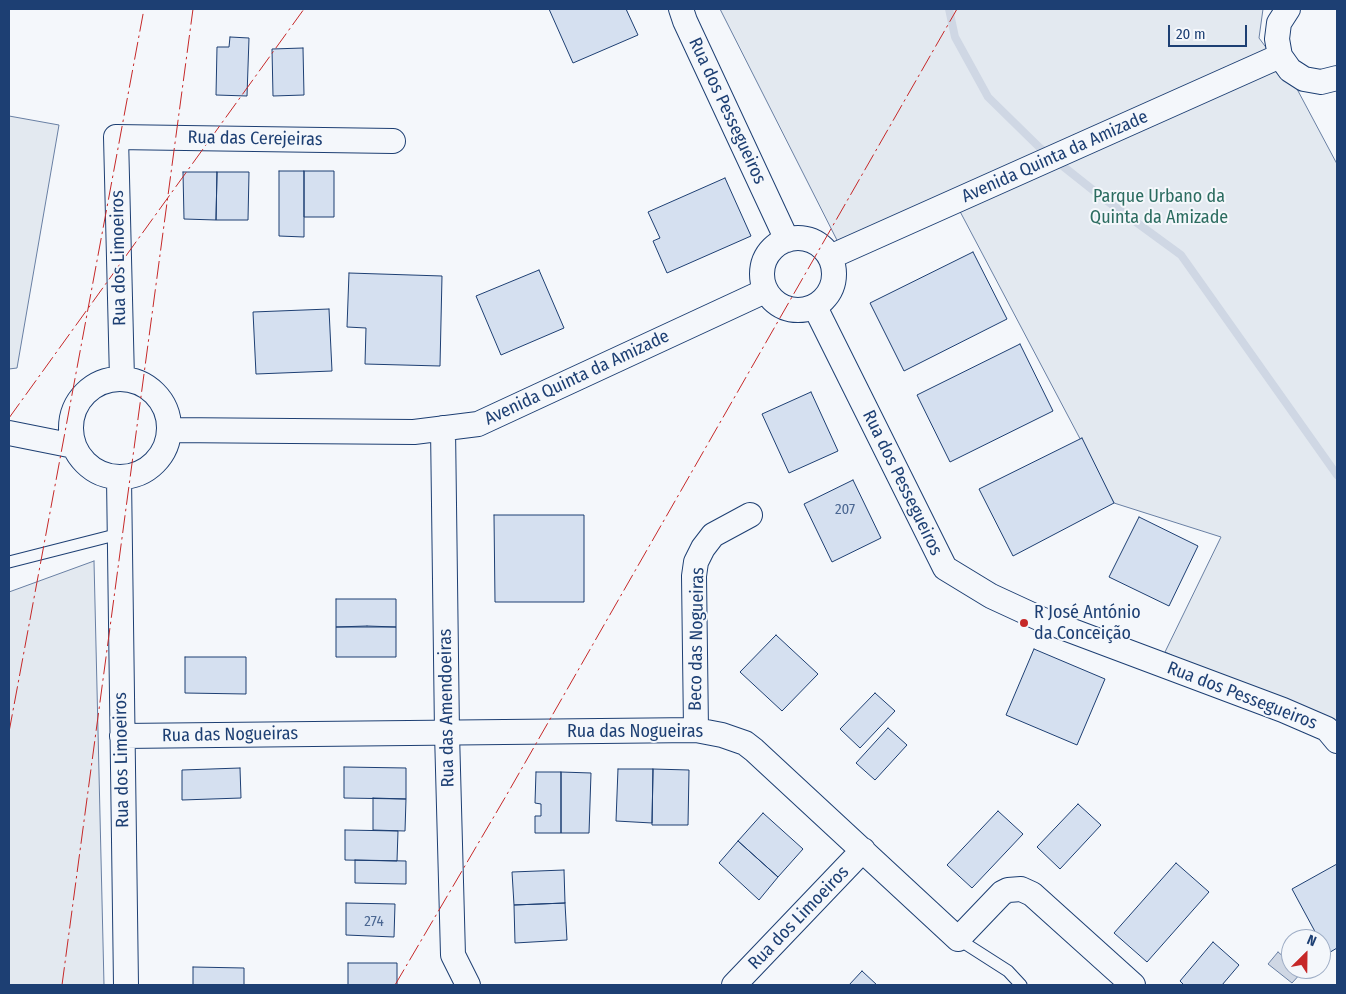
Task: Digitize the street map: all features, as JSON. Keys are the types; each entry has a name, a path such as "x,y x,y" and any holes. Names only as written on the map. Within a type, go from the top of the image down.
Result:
{"street":[{"name":"Rua dos Pessegueiros","path":"681,9 787,240"},
{"path":"1288,9 1278,31 1277,39 1280,56 1290,70 1304,79 1321,82 1337,78"},
{"name":"Avenida Quinta da Amizade","path":"830,257 1280,56"},
{"name":"Rua das Cerejeiras","path":"116,137 393,141"},
{"name":"Rua dos Limoeiros","path":"116,137 122,379"},
{"path":"794,238 808,240 821,246 830,257 834,272 833,285 826,298 814,307 801,311 786,309 774,302 765,291 761,278 763,264 770,251 780,242 794,238"},
{"name":"Avenida Quinta da Amizade","path":"170,430 414,432 478,424 765,291"},
{"name":"Rua dos Pessegueiros","path":"814,307 945,568 991,596 1043,620 1283,710 1327,729 1337,741"},
{"path":"122,379 140,383 156,394 166,411 170,430 165,449 154,464 138,475 119,478 100,473 84,462 74,446 70,427 75,408 86,392 102,382 122,379"},
{"name":"Rua das Amendoeiras","path":"443,428 447,733 453,955 468,985"},
{"path":"9,433 74,446"},
{"name":"Rua dos Limoeiros","path":"119,478 126,985"},
{"name":"Beco das Nogueiras","path":"696,730 694,576 696,562 703,548 713,535 750,515"},
{"name":"Rua das Nogueiras","path":"122,736 696,730 722,734 745,743 958,939"},
{"name":"Rua dos Limoeiros","path":"734,985 863,850"},
{"path":"958,939 1002,893 1008,890 1020,889 1032,894 1133,985"}],"lane":[{"path":"9,562 119,534"},
{"path":"958,939 1008,971 1022,985"}],"green space":[{"name":"Parque Urbano da Quinta da Amizade","path":"720,9 1263,9 1259,38 1297,89 1337,164 1337,741 1327,729 1165,652 1221,537 1114,503 955,202 843,252"},
{"path":"9,116 59,125 17,368 9,369"},
{"path":"94,561 104,985 9,985 9,592"}],"shaded area":[{"path":"1278,952 1281,955 1281,974 1268,964"},
{"path":"1287,979 1296,979 1292,983"}],"building":[{"path":"549,9 626,9 638,35 573,63"},
{"path":"230,37 249,38 247,96 216,95 217,47 229,47"},
{"path":"303,48 304,95 273,96 272,49"},
{"path":"279,171 304,171 304,237 279,236"},
{"path":"304,171 334,171 334,217 304,217"},
{"path":"183,172 217,172 216,220 184,219"},
{"path":"217,172 249,172 248,220 216,220"},
{"path":"725,178 751,236 667,273 653,241 660,238 648,212"},
{"path":"973,252 1007,319 904,371 870,303"},
{"path":"539,270 564,328 501,355 476,296"},
{"path":"349,273 442,276 440,366 365,364 366,328 347,327"},
{"path":"329,309 332,371 256,374 253,312"},
{"path":"1020,344 1053,411 950,462 917,395"},
{"path":"811,392 838,451 789,473 762,414"},
{"path":"1082,438 1114,503 1013,556 979,489"},
{"path":"853,480 881,538 832,562 804,504"},
{"path":"494,515 584,515 584,602 495,602"},
{"path":"1139,517 1198,546 1169,606 1109,577"},
{"path":"336,599 396,599 396,627 336,627"},
{"path":"336,627 396,627 396,657 336,657"},
{"path":"776,635 818,674 782,711 740,672"},
{"path":"1034,649 1105,679 1077,745 1006,715"},
{"path":"185,657 246,657 246,694 185,693"},
{"path":"875,693 895,711 860,748 840,729"},
{"path":"888,728 907,745 875,780 856,763"},
{"path":"344,767 406,768 406,799 344,798"},
{"path":"240,768 241,798 182,800 182,770"},
{"path":"618,769 653,769 652,823 616,821"},
{"path":"653,769 689,770 688,825 652,825"},
{"path":"536,772 561,772 561,833 535,833 535,816 541,816 541,804 535,803"},
{"path":"561,772 591,773 589,833 561,833"},
{"path":"373,798 406,799 405,831 373,830"},
{"path":"1078,804 1101,825 1060,869 1037,847"},
{"path":"998,811 1023,834 972,888 947,865"},
{"path":"763,813 803,849 778,877 738,841"},
{"path":"345,830 398,831 397,861 345,860"},
{"path":"738,841 778,877 759,900 719,863"},
{"path":"355,860 406,861 406,884 355,883"},
{"path":"1176,863 1209,892 1147,962 1114,933"},
{"path":"1337,864 1337,948 1331,952 1331,929 1314,929 1292,889"},
{"path":"564,870 565,903 514,905 512,872"},
{"path":"346,903 395,904 394,937 346,935"},
{"path":"565,903 567,940 515,943 514,905"},
{"path":"1213,942 1239,965 1222,985 1184,985 1180,981"},
{"path":"348,963 397,963 397,985 348,985"},
{"path":"193,967 244,968 244,985 193,985"},
{"path":"862,971 877,985 849,985"}],"waterway":[{"path":"949,9 955,37 988,97 1040,148 1103,198 1181,255 1337,475"}],"power":[{"path":"9,732 144,9"},
{"path":"62,985 193,9"},
{"path":"9,418 304,9"},
{"path":"395,985 506,796 957,9"}],"place":[{"name":"R José António da Conceição","path":"1024,623"}]}
